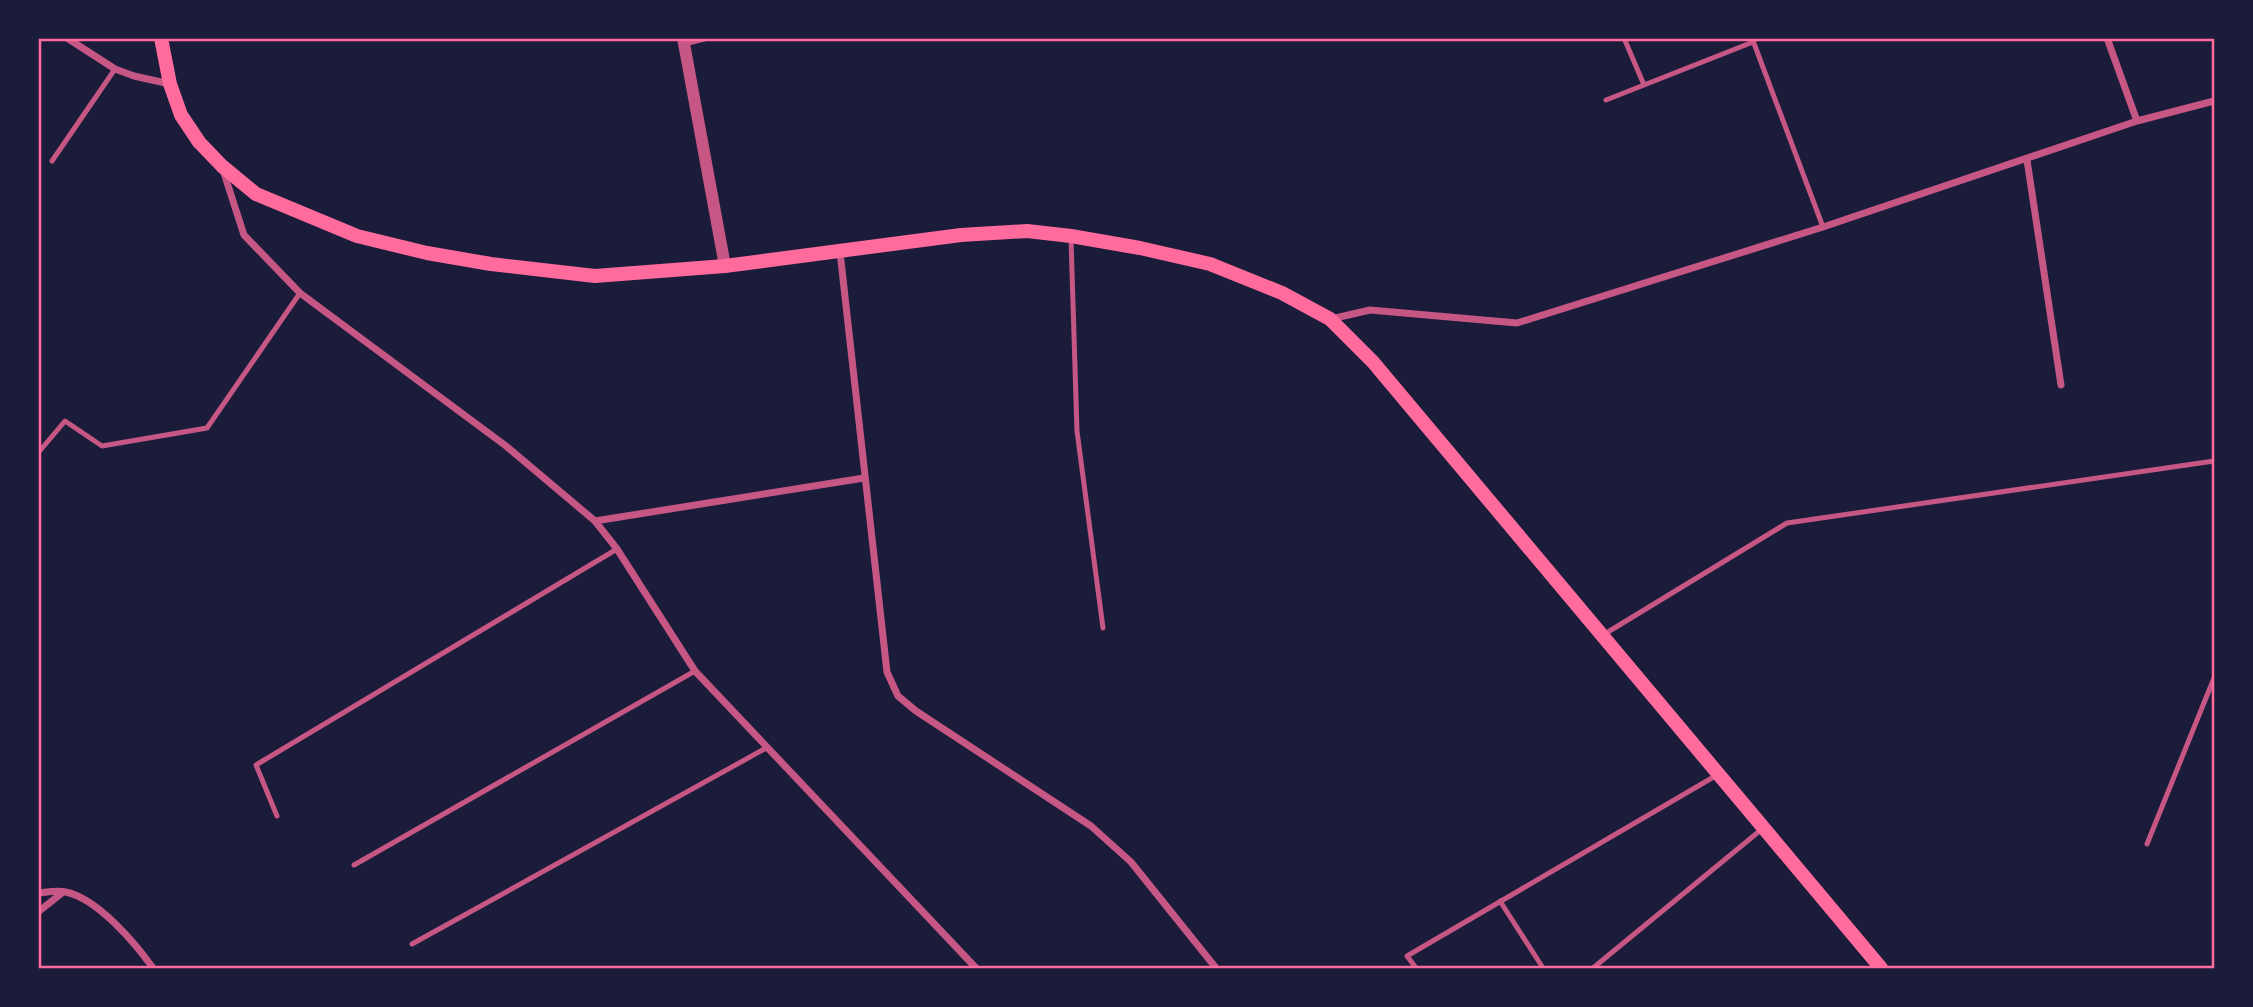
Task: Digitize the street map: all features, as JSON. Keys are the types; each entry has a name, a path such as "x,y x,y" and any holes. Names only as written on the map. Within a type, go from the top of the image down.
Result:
{"main road":[{"path":"161,38 170,84 181,115 200,142 222,166 256,194 357,236 427,253 491,264 595,276 725,266 961,235 1027,231 1140,248 1210,264 1282,293 1330,319 1373,362 1881,968"}],"street":[{"path":"67,38 115,69 170,84"},
{"path":"704,38 684,41 725,266"},
{"path":"2107,38 2137,121"},
{"path":"1330,319 1370,310 1517,323 1823,227 2137,121 2214,101"},
{"path":"2027,160 2061,385"},
{"path":"222,166 244,235 300,293 506,446 595,521 617,549 695,671 976,968"},
{"path":"840,252 887,672 898,696 916,711 1091,826 1131,862 1216,968"},
{"path":"595,521 864,478"},
{"path":"38,912 64,891"},
{"path":"38,893 64,891 89,900 153,968"}],"lane":[{"path":"1624,38 1644,85"},
{"path":"1606,100 1752,40 1823,227"},
{"path":"52,161 115,69"},
{"path":"1071,236 1077,432 1103,628"},
{"path":"38,453 65,421 102,446 207,428 300,293"},
{"path":"1603,635 1787,523 2214,460"},
{"path":"277,816 256,765 617,549"},
{"path":"354,865 695,671"},
{"path":"2147,844 2214,678"},
{"path":"412,944 768,747"},
{"path":"1416,968 1407,956 1720,774"},
{"path":"1593,968 1764,827"},
{"path":"1500,901 1543,968"}]}
